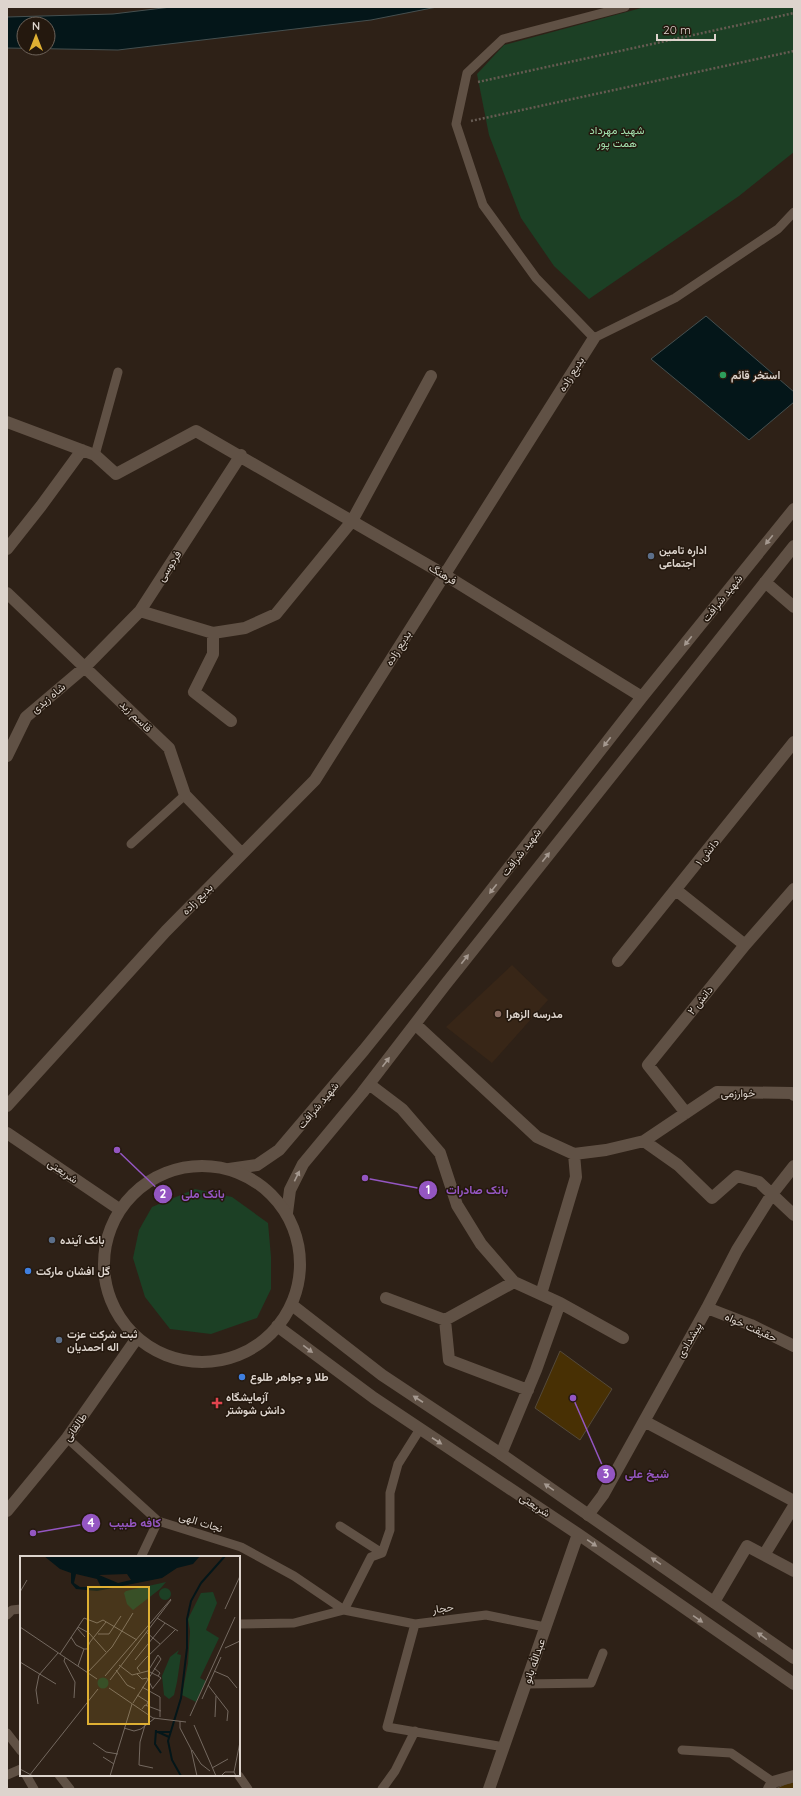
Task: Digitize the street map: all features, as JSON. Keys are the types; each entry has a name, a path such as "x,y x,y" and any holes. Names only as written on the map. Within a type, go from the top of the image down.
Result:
{"street":[{"name":"بدیع زاده","path":"7,1106 166,931 315,780 594,338"},
{"path":"140,611 213,633 245,628 276,614 352,521 431,376"},
{"path":"7,422 95,455"},
{"name":"فرهنگ","path":"95,455 116,474 196,431 240,455 445,575 642,697"},
{"path":"7,549 82,450"},
{"name":"فردوسی","path":"85,667 140,611 240,455"},
{"name":"شهید شرافت","path":"229,1169 257,1164 279,1150 436,962 642,697 794,509"},
{"name":"شهید شرافت","path":"287,1213 290,1190 303,1164 369,1084 414,1024 794,546"},
{"path":"765,582 794,607"},
{"name":"قاسم زید","path":"7,593 169,748 186,795 242,854"},
{"path":"213,633 213,654 194,692 231,721"},
{"name":"شاه زیدی","path":"7,756 26,717 85,667"},
{"name":"دانش ۱","path":"618,961 794,742"},
{"name":"دانش ۲","path":"686,1113 648,1065 745,945 794,889"},
{"path":"676,890 745,945"},
{"path":"414,1024 538,1137 574,1154 606,1150 644,1142 678,1165 712,1198 737,1176 759,1182 794,1215"},
{"path":"369,1084 402,1109 440,1153 457,1205 481,1244 514,1282 560,1303 623,1338"},
{"name":"خوارزمی","path":"644,1142 717,1092 793,1092"},
{"name":"شریعتی","path":"7,1133 120,1209"},
{"path":"541,1294 576,1177 574,1154"},
{"path":"198,1166 229,1169 262,1186 287,1213 299,1246 299,1282 292,1305 277,1326 263,1341 233,1357 200,1362 166,1356 138,1338 119,1317 107,1291 103,1263 108,1235 120,1209 141,1187 168,1172 198,1166"},
{"name":"پیشدادی","path":"588,1515 604,1495 707,1308 737,1250 772,1194 794,1166"},
{"path":"386,1298 445,1320 514,1282"},
{"path":"501,1454 528,1390 560,1303"},
{"name":"شریعتی","path":"292,1305 382,1375 501,1454 794,1658"},
{"name":"حقیقت خواه","path":"707,1308 751,1325 794,1346"},
{"path":"445,1320 449,1360 528,1390"},
{"name":"شریعتی","path":"277,1326 374,1398 578,1534 794,1684"},
{"name":"طالقانی","path":"7,1511 67,1438 138,1338"},
{"path":"644,1421 794,1501"},
{"path":"764,1555 794,1506"},
{"name":"عبدالله بانو","path":"489,1789 578,1534"},
{"path":"714,1602 747,1546 794,1571"},
{"path":"771,1786 794,1776"}],"lane":[{"path":"625,7 503,39 467,73 456,124 483,205 536,278 594,338 675,298 778,229 794,212"},
{"path":"95,455 118,372"},
{"path":"131,844 186,795"},
{"path":"382,1553 390,1530 390,1493 398,1464 420,1429"},
{"name":"نجات الهی","path":"67,1438 158,1522 241,1547 294,1576 344,1610"},
{"path":"141,1556 158,1522"},
{"path":"340,1526 382,1553"},
{"path":"240,1624 294,1623 344,1610 371,1557 382,1553"},
{"path":"7,1614 12,1610 20,1609"},
{"name":"حجار","path":"344,1610 415,1624 486,1615 545,1627"},
{"path":"415,1624 387,1727 504,1746"},
{"path":"526,1684 592,1683 603,1653"},
{"path":"382,1789 395,1771 415,1732"},
{"path":"7,1733 20,1750"},
{"path":"682,1750 731,1753 771,1786"},
{"path":"7,1775 20,1769"},
{"path":"27,1776 34,1789"},
{"path":"60,1776 70,1789"},
{"path":"239,1776 248,1789"}],"path":[{"path":"464,86 794,13"},
{"path":"456,124 794,50"}],"shaded area":[{"path":"171,7 437,7 371,20 118,50 56,49 56,16 42,16 113,14"},
{"path":"7,17 16,17 16,48 7,48"},
{"name":"استخر قائم","path":"706,316 794,392 794,402 749,440 651,359"},
{"name":"مدرسه الزهرا","path":"512,965 548,1000 492,1063 446,1027"}],"green space":[{"name":"شهید مهرداد همت پور","path":"645,7 794,7 794,152 739,196 589,299 554,266 521,218 489,135 477,74 504,45"},
{"path":"195,1189 232,1197 268,1223 271,1257 271,1289 257,1318 211,1334 170,1329 145,1297 133,1258 139,1230 152,1207"}],"building":[{"path":"560,1351 612,1389 580,1440 535,1408"},
{"path":"794,1782 794,1789 775,1789 786,1784"}],"place":[{"name":"استخر قائم","path":"723,375"},
{"name":"اداره تامین اجتماعی","path":"651,556"},
{"name":"مدرسه الزهرا","path":"498,1014"},
{"name":"بانک ملی","path":"117,1150"},
{"name":"بانک صادرات","path":"365,1178"},
{"name":"بانک آینده","path":"52,1240"},
{"name":"گل افشان مارکت","path":"28,1271"},
{"name":"ثبت شرکت عزت اله احمدیان","path":"59,1340"},
{"name":"طلا و جواهر طلوع","path":"242,1377"},
{"name":"شیخ علی","path":"573,1398"},
{"name":"آزمایشگاه دانش شوشتر","path":"217,1403"},
{"name":"کافه طبیب","path":"33,1533"}]}
